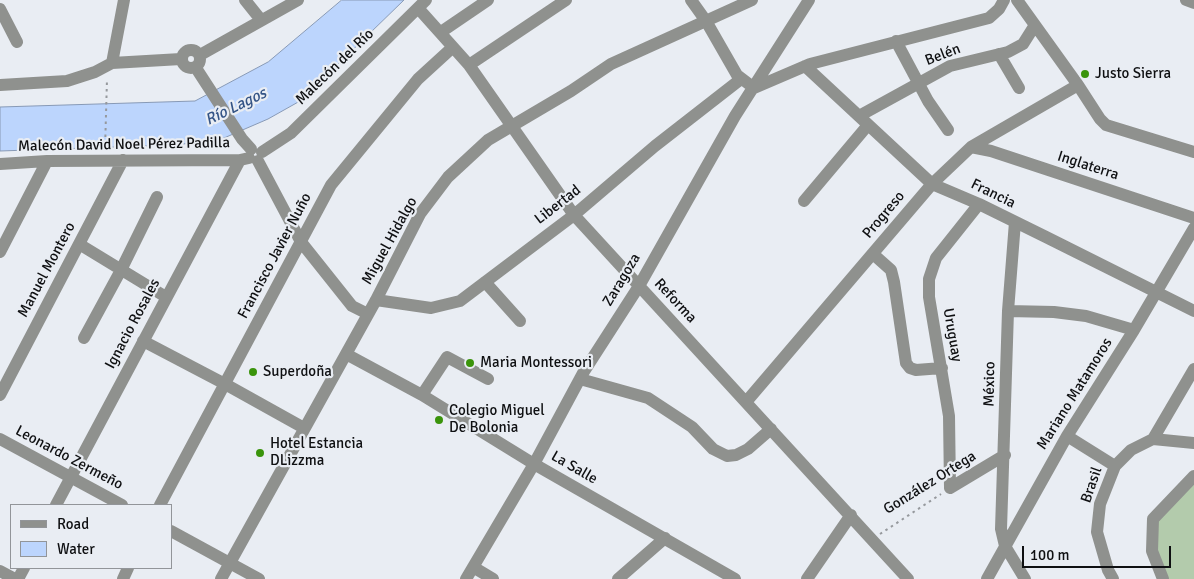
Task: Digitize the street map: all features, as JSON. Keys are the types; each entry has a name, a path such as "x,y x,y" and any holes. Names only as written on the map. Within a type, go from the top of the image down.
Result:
{"street":[{"path":"112,63 124,0"},
{"path":"245,0 261,20"},
{"path":"0,85 66,81 95,72 112,63 181,59 186,68 261,20 298,0"},
{"path":"441,32 488,0"},
{"path":"469,65 566,0"},
{"path":"691,0 706,21 737,75 754,88 805,66 989,18 999,9 1004,0"},
{"name":"Miguel Hidalgo","path":"221,579 376,300 420,214 448,177 488,140 572,91 611,64 752,0"},
{"name":"Zaragoza","path":"466,579 534,464 580,379 639,286 735,116 809,0"},
{"path":"1017,0 1106,125 1194,152"},
{"path":"1186,0 1194,4"},
{"name":"Reforma","path":"422,4 441,32 469,65 574,215 908,579"},
{"name":"Malecón del Río","path":"252,156 291,132 422,4"},
{"path":"0,9 17,42"},
{"name":"Belén","path":"804,201 863,121 918,82 950,66 1008,52 1022,44 1035,25"},
{"path":"896,41 928,101 948,130"},
{"name":"Francisco Javier Nuño","path":"161,504 331,185 418,79 453,47"},
{"path":"999,54 1019,88"},
{"path":"198,61 204,81 242,139 301,242 352,306 368,314"},
{"name":"Francia","path":"805,66 932,184 1015,222 1194,312"},
{"name":"Libertad","path":"376,300 431,308 460,300 574,215 655,146 741,79"},
{"name":"Progreso","path":"746,402 932,184 971,146 1078,84"},
{"name":"Inglaterra","path":"971,146 1194,218"},
{"name":"Malecón David Noel Pérez Padilla","path":"0,164 47,161 252,156"},
{"name":"Ignacio Rosales","path":"57,504 166,297 252,156"},
{"name":"Manuel Montero","path":"0,395 123,160"},
{"path":"0,252 47,161"},
{"path":"84,338 122,270 157,197"},
{"name":"Uruguay","path":"950,488 949,416 929,298 930,279 936,258 978,204"},
{"name":"México","path":"1005,546 1001,529 1005,455 1008,310 1015,222"},
{"name":"Mariano Matamoros","path":"987,579 1066,436 1134,330 1194,228"},
{"path":"79,244 166,297"},
{"path":"873,254 891,270 906,363 910,368 916,370 942,368"},
{"path":"485,282 520,321"},
{"path":"1008,310 1054,312 1086,316 1134,330"},
{"path":"143,341 304,428"},
{"name":"La Salle","path":"346,354 422,396 534,464 735,579"},
{"path":"422,396 447,357 488,379"},
{"path":"1194,369 1153,439 1194,443"},
{"path":"580,379 648,398 692,427 713,449 727,456 742,452 771,429"},
{"path":"1066,436 1116,466"},
{"name":"Leonardo Zermeño","path":"0,439 120,504"},
{"name":"Brasil","path":"1113,579 1108,570 1098,532 1100,504 1116,466 1131,450 1153,439"},
{"name":"González Ortega","path":"950,488 1005,455"},
{"path":"1163,579 1152,551 1153,519 1194,476"},
{"path":"806,579 850,515"},
{"path":"172,532 259,579"},
{"path":"618,579 665,538"},
{"path":"1005,546 1025,579"},
{"path":"473,567 493,579"},
{"path":"0,571 17,579"}],"path":[{"path":"105,152 107,93"},
{"name":"González Ortega","path":"872,539 950,488"}],"green space":[{"path":"1194,481 1194,579 1168,579 1156,548 1156,521"}],"water":[{"name":"Río Lagos","path":"342,0 404,0 300,101 268,119 217,141 171,145 0,151 0,107 195,101 268,62"}],"place":[{"name":"Justo Sierra","path":"1085,74"},
{"name":"Maria Montessori","path":"470,363"},
{"name":"Superdoña","path":"253,372"},
{"name":"Colegio Miguel De Bolonia","path":"439,420"},
{"name":"Hotel Estancia DLizzma","path":"260,453"}]}
